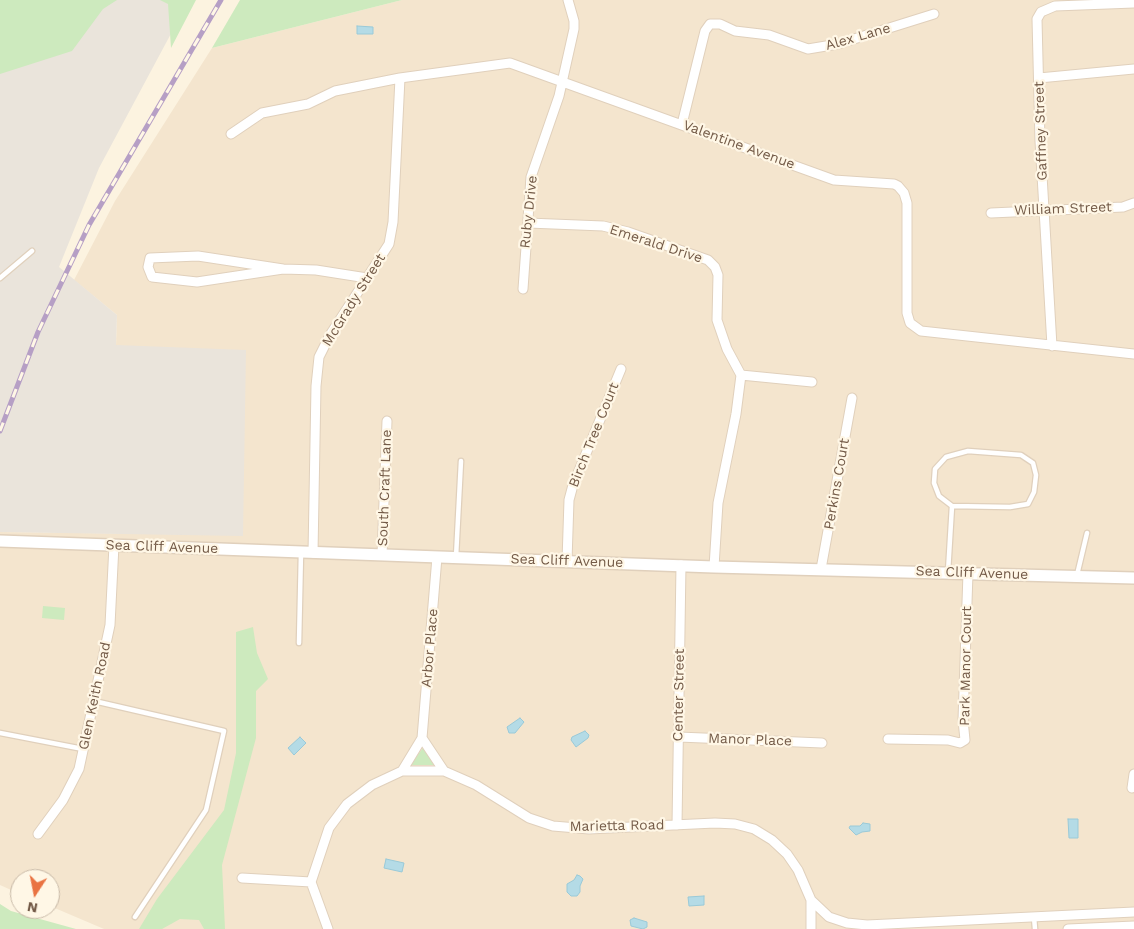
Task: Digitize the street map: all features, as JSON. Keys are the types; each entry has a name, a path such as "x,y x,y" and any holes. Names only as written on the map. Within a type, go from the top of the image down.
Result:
{"street":[{"name":"Ruby Drive","path":"523,289 531,176 559,96 574,28 574,20 568,0"},
{"name":"Gaffney Street","path":"1052,346 1044,210 1037,25 1041,12 1055,6 1134,3"},
{"name":"Alex Lane","path":"682,124 705,31 710,24 720,24 735,31 769,35 808,49 838,44 934,14"},
{"name":"Valentine Avenue","path":"231,134 262,113 308,104 335,91 400,78 510,63 834,180 894,184 898,186 904,193 907,203 907,313 914,327 933,334 1134,354"},
{"path":"1039,78 1134,69"},
{"name":"McGrady Street","path":"307,552 319,357 330,335 389,244 393,222 400,78"},
{"name":"William Street","path":"991,213 1123,207 1134,203"},
{"name":"Emerald Drive","path":"528,223 603,226 628,232 708,260 715,267 718,275 717,311 721,335 740,375"},
{"path":"283,269 198,282 152,277 148,267 150,258 198,256 283,269 316,270 367,278"},
{"name":"Birch Tree Court","path":"568,561 569,500 573,484 621,369"},
{"path":"714,567 718,502 736,414 740,375 812,382"},
{"name":"Perkins Court","path":"821,569 852,398"},
{"name":"South Craft Lane","path":"382,555 387,421"},
{"name":"Sea Cliff Avenue","path":"0,541 714,567 1134,578"},
{"name":"Glen Keith Road","path":"38,834 74,782 83,749 110,625 114,544"},
{"name":"Arbor Place","path":"402,771 422,738 437,557"},
{"name":"Center Street","path":"677,825 681,565"},
{"name":"Park Manor Court","path":"888,739 948,740 960,743 965,740 963,720 968,574"},
{"path":"422,738 444,771"},
{"name":"Manor Place","path":"679,738 822,743"},
{"name":"Marietta Road","path":"311,882 323,841 337,816 347,804 372,785 402,771 444,771 476,785 529,818 553,826 589,829 715,823 735,824 754,830 772,840 787,854 798,870 811,900 811,929"},
{"path":"1132,788 1134,774"},
{"path":"242,878 311,882 328,929"},
{"path":"811,900 829,917 847,923 867,925 971,924 1034,917 1134,912"},
{"path":"1068,929 1134,926"}],"lane":[{"path":"0,278 32,251"},
{"path":"968,451 1021,455 1033,463 1036,475 1034,492 1028,504 1010,507 952,506 939,496 934,484 935,469 946,457 968,451"},
{"path":"456,558 461,460"},
{"path":"948,572 952,506"},
{"path":"1077,576 1087,533"},
{"path":"299,643 307,552"},
{"path":"94,701 224,731 206,810 135,916"},
{"path":"0,733 38,738 83,749"},
{"path":"1094,914 1094,928"},
{"path":"1034,917 1035,929"}],"shaded area":[{"path":"76,0 189,0 99,168 59,267 117,315 116,345 246,350 243,536 0,532 0,70"},
{"path":"402,0 1134,0 1134,929 104,929 60,910 60,869 10,869 10,890 0,885 0,532 243,535 116,345 117,315 74,280 115,201 212,48"}],"green space":[{"path":"0,0 117,0 103,9 72,51 0,74"},
{"path":"160,0 196,0 171,48 168,4"},
{"path":"240,0 402,0 212,48"},
{"path":"43,606 65,608 64,620 42,618"},
{"path":"253,627 257,653 268,679 256,691 256,738 222,865 225,929 204,929 199,920 180,919 162,929 139,929 157,899 224,810 236,753 236,632"},
{"path":"423,748 436,765 410,765"},
{"path":"0,904 10,910 10,919 40,919 76,929 0,929"}],"water":[{"path":"357,26 373,27 373,34 357,34"},
{"path":"520,718 524,722 515,733 509,733 507,727"},
{"path":"585,731 589,735 588,738 576,747 571,740 572,737"},
{"path":"300,737 306,743 294,755 288,748"},
{"path":"1068,819 1078,819 1078,838 1069,838"},
{"path":"863,823 870,824 870,831 856,835 849,828 850,826 860,826"},
{"path":"386,859 404,863 402,872 384,868"},
{"path":"577,875 583,879 580,892 577,896 571,896 567,892 567,884 574,880"},
{"path":"704,896 704,905 689,906 688,897"},
{"path":"634,918 647,922 647,927 643,929 631,926 630,920"}],"railway":[{"path":"0,431 38,332 89,225 221,0"}]}
